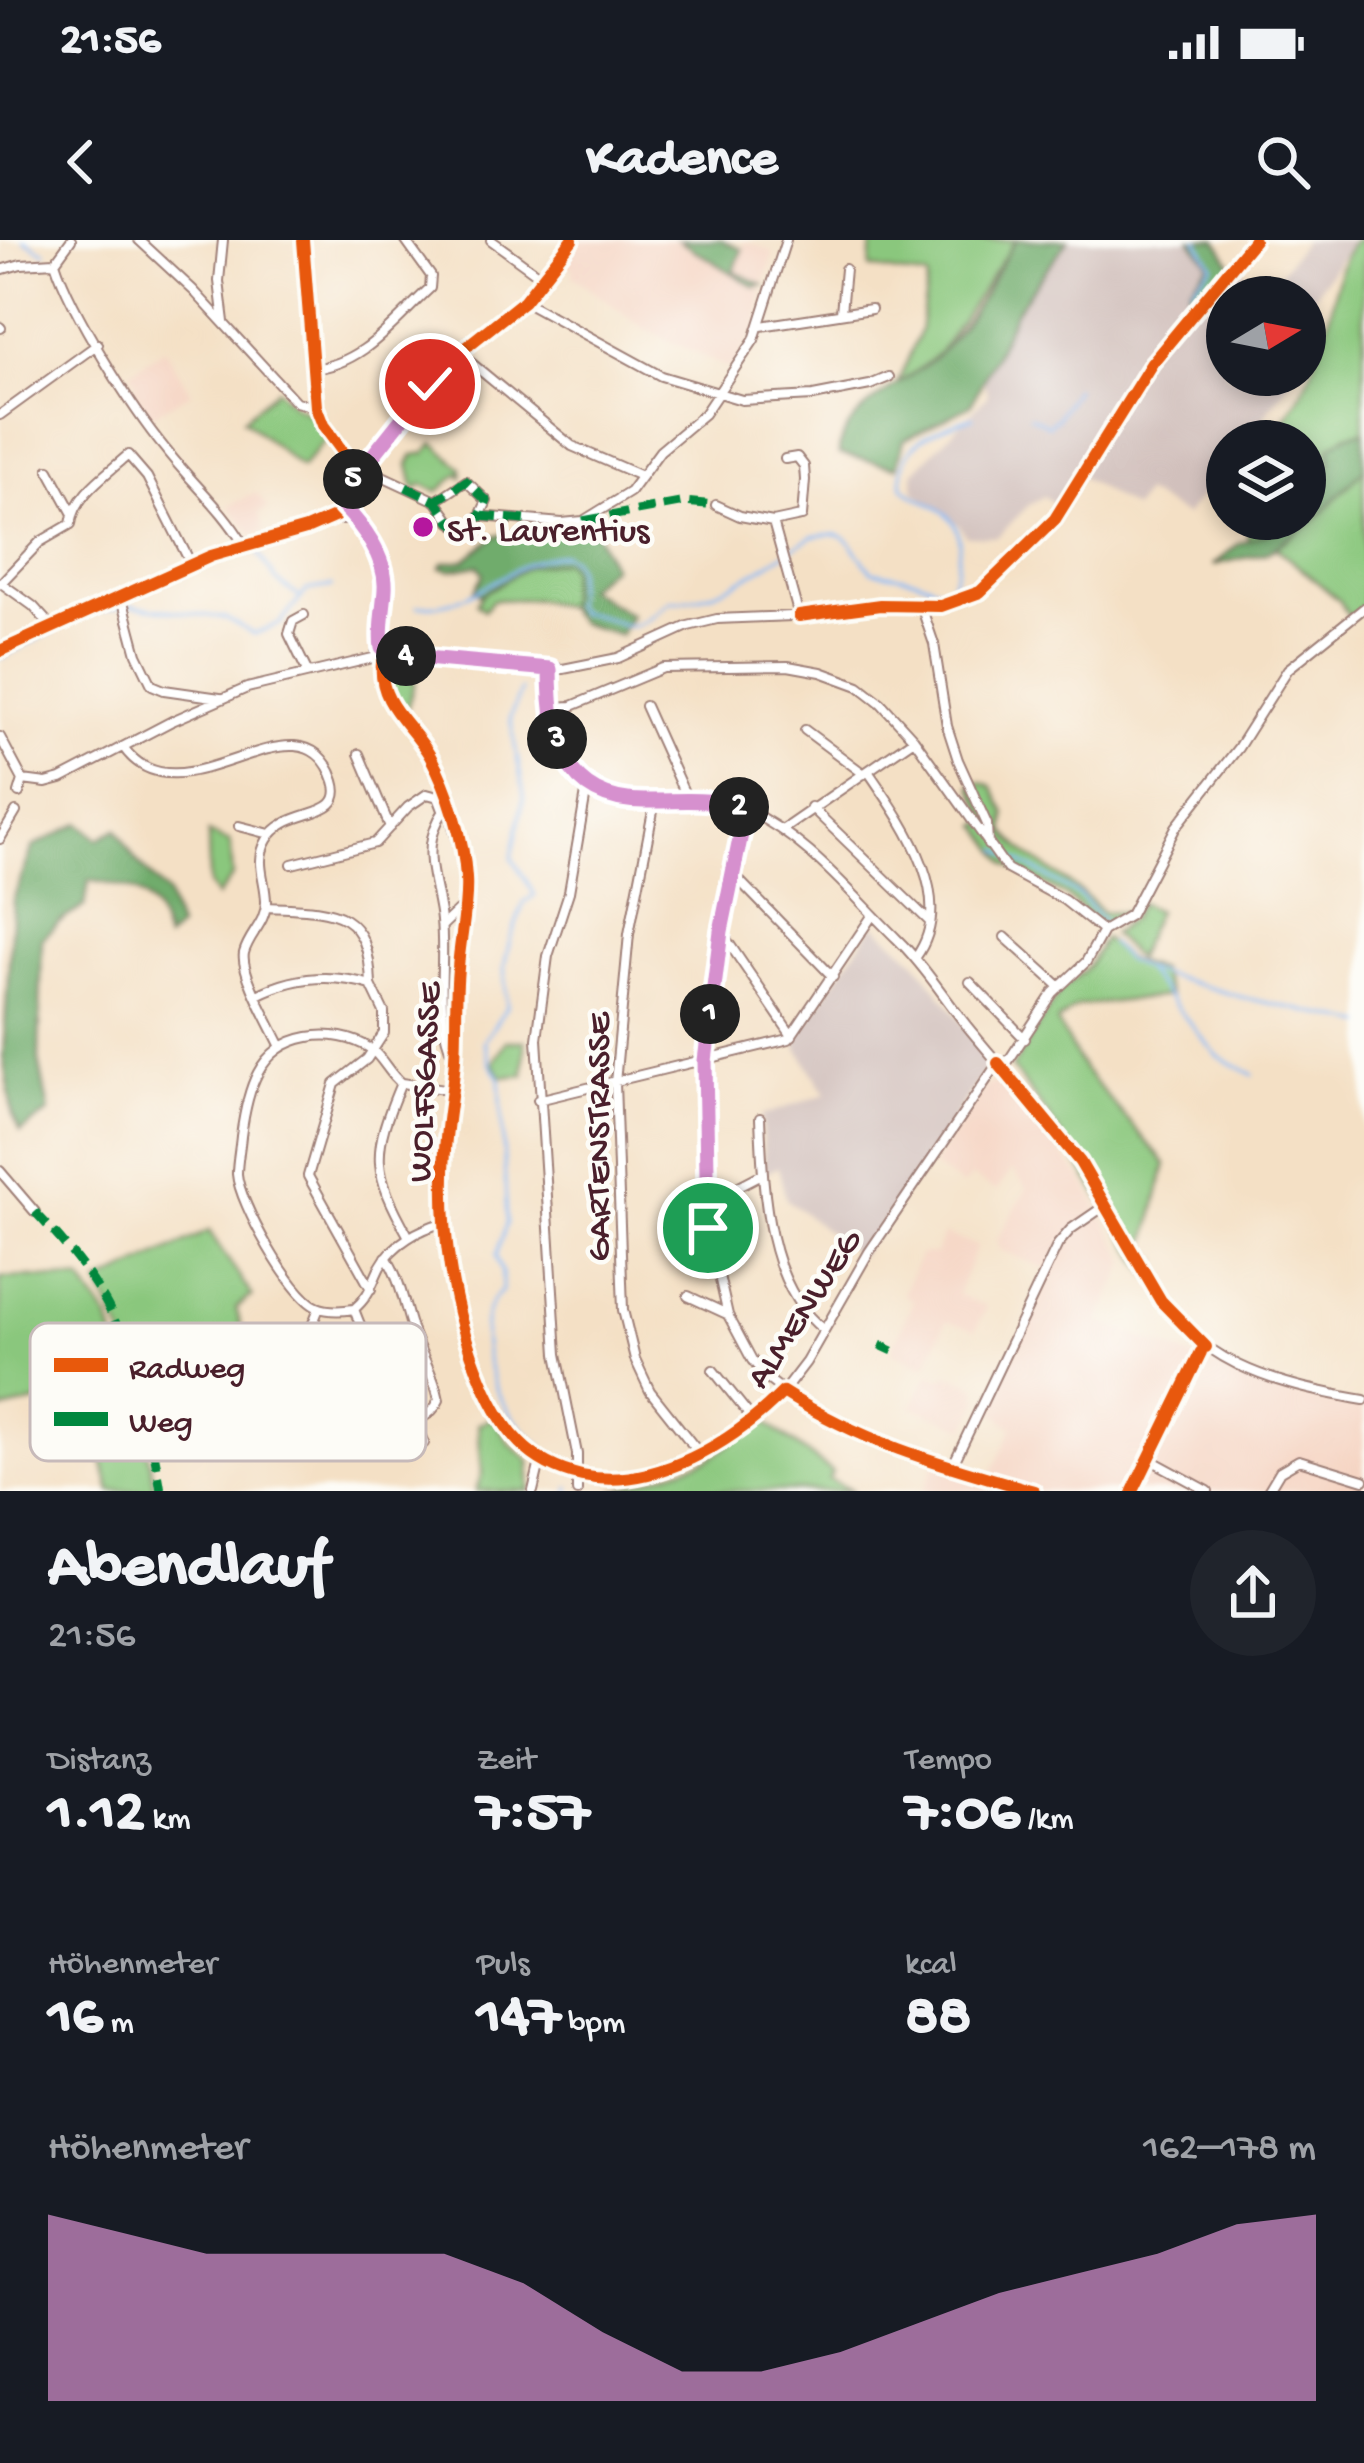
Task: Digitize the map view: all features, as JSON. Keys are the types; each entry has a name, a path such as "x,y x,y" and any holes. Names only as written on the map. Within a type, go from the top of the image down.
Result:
{"street":[{"path":"55,262 71,240"},
{"path":"140,240 296,402 316,406"},
{"path":"223,240 219,281 224,324"},
{"path":"303,240 316,406 358,470 436,501 462,529 480,516 486,497 466,481 436,501"},
{"path":"311,369 352,359 430,288 431,275 406,240"},
{"path":"491,240 543,278"},
{"path":"343,506 358,470 458,352 524,301 572,240"},
{"path":"480,516 562,523 583,520 623,498 660,451 704,415 761,326 786,240"},
{"path":"23,780 53,782 223,698 275,678 380,656 389,662 392,655 550,669 618,658 702,622 880,605 953,604 980,592 1044,531 1152,363 1254,240"},
{"path":"0,269 55,262"},
{"path":"55,262 64,286 150,430 217,505 244,545"},
{"path":"841,312 845,269"},
{"path":"524,301 634,363 742,400 813,396 870,386 889,377"},
{"path":"761,326 871,309"},
{"path":"0,415 98,344"},
{"path":"458,352 572,446 641,476"},
{"path":"52,626 1,582 40,542 71,524 72,512 84,495 128,455 147,477 191,564"},
{"path":"716,506 773,522 804,515 804,466 797,457 785,459"},
{"path":"49,470 72,512"},
{"path":"336,516 337,508 349,509 348,516 380,559 385,575 380,656"},
{"path":"0,651 191,564 336,516"},
{"path":"336,516 342,520 348,516"},
{"path":"773,522 799,616"},
{"path":"121,598 152,685 164,691 223,698"},
{"path":"921,606 938,660 946,726 987,824 988,848"},
{"name":"ALMENWEG","path":"577,1475 628,1478 700,1454 754,1421 784,1392 878,1238 1000,1066 1059,986 1086,962 1103,931 1130,915 1176,826 1238,748 1288,668 1364,608"},
{"path":"304,615 293,621 289,634 308,673"},
{"name":"WOLFSGASSE","path":"380,656 386,697 431,757 466,874 444,1158 452,1280 477,1370 503,1425 540,1462 577,1475"},
{"path":"550,707 572,706 663,668 788,666 859,686 914,739 1007,869 1064,900 1103,931"},
{"path":"550,669 550,707 565,761 587,787 618,800 710,799 746,810 782,830 916,957 1080,1162 1144,1277 1177,1321 1205,1347 1280,1384 1364,1400"},
{"path":"645,706 687,799"},
{"path":"805,730 866,772 918,854 932,923 928,941 916,957"},
{"path":"0,736 23,780 19,793"},
{"path":"782,830 914,739"},
{"path":"124,748 138,763 180,774 293,744 323,758 335,783 334,802 319,812 284,820 270,834 259,858 266,908 244,953 244,968 281,1047"},
{"path":"358,754 391,826"},
{"path":"577,1491 577,1454 557,1354 538,1100 541,994 569,892 587,787"},
{"path":"292,864 375,843 407,808 427,794 438,797 446,808 431,844 442,926 440,1006 444,1038 455,1060"},
{"name":"GARTENSTRASSE","path":"655,801 629,934 615,1083 623,1310 650,1391 700,1454"},
{"path":"812,807 932,923"},
{"path":"746,810 721,931 705,1061 711,1256 728,1315 752,1360 784,1392 874,1441 951,1469 1034,1491"},
{"path":"0,838 16,812"},
{"path":"239,826 270,834"},
{"path":"733,874 833,977"},
{"path":"442,926 466,904"},
{"path":"266,908 314,911 350,921 362,931 369,947 371,985 385,1022 374,1051 331,1091 308,1176 370,1288"},
{"path":"538,1100 792,1036 872,915"},
{"path":"721,931 792,1036"},
{"path":"1005,937 1059,986"},
{"path":"257,995 303,977 371,985"},
{"path":"970,982 1024,1039"},
{"path":"354,1309 319,1308 298,1293 246,1203 237,1173 251,1082 281,1047 315,1036 338,1036 374,1051 401,1083 452,1090"},
{"path":"401,1083 387,1118 379,1160 387,1198 409,1237"},
{"path":"760,1118 763,1174 789,1290 804,1313 824,1330"},
{"path":"0,1171 35,1212"},
{"path":"664,1225 763,1174"},
{"path":"951,1469 1058,1244 1106,1205"},
{"path":"354,1309 386,1257 409,1237 445,1222"},
{"path":"386,1257 410,1323"},
{"path":"688,1295 728,1315"},
{"path":"312,1323 319,1308"},
{"path":"354,1309 359,1323"},
{"path":"1133,1491 1205,1347"},
{"path":"426,1358 439,1400 426,1416"},
{"path":"712,1370 754,1421"},
{"path":"1149,1459 1208,1491"},
{"path":"1268,1491 1280,1471 1299,1460 1364,1480"},
{"path":"533,1491 540,1462"}],"shaded area":[{"path":"577,240 721,240 741,248 745,241 774,252 757,326 730,369 645,329 572,275 574,269 562,262"},
{"path":"1068,240 1191,240 1210,263 1191,286 1206,292 1206,396 1279,396 1265,420 1206,420 1206,489 1185,516 1144,493 1133,509 1079,476 1057,506 1044,496 997,537 966,536 959,525 915,492 913,473 988,395 983,381 1016,310"},
{"path":"1304,240 1353,240 1326,278 1278,276"},
{"path":"165,348 191,393 149,417 132,388 137,385 130,372"},
{"path":"256,493 268,508 259,513 264,531 253,535 228,506"},
{"path":"874,924 914,959 988,1057 987,1067 955,1117 860,1257 786,1199 778,1167 765,1173 761,1116 826,1094 797,1047 800,1033"},
{"path":"1000,1079 1083,1180 1127,1261 1099,1322 1294,1395 1364,1407 1364,1491 923,1491 937,1459 991,1474 1013,1428 990,1409 1051,1271 1000,1250 997,1240 1027,1188 1012,1170 996,1191 971,1176 963,1186 932,1166 984,1087"},
{"path":"944,1234 977,1246 957,1294 987,1307 975,1330 946,1321 926,1367 891,1352 913,1300 903,1294 920,1254 935,1254"},
{"path":"928,1374 941,1378 947,1374 977,1386 979,1401 966,1428 912,1407"}],"green space":[{"path":"678,240 721,240 742,249 734,271 763,285 755,287"},
{"path":"872,240 1016,240 939,353 895,389 920,331 928,278 870,268"},
{"path":"1016,240 1068,240 1016,310 971,405 904,440 897,467 839,454 842,439 861,412 935,357 958,331"},
{"path":"1191,240 1217,240 1233,267 1224,276 1206,276 1206,292 1189,298 1191,286 1210,263"},
{"path":"1355,240 1364,240 1364,431 1326,471 1326,420 1284,420 1299,396 1326,396 1326,330"},
{"path":"277,389 312,415 327,438 301,468 243,419"},
{"path":"1364,431 1364,469 1326,509 1330,447 1348,434"},
{"path":"434,443 462,468 462,477 458,474 438,492 422,484 417,489 409,465 414,455 425,453"},
{"path":"1364,469 1364,606 1349,618 1340,601 1275,547 1285,540 1326,540 1326,509"},
{"path":"594,529 612,566 586,588 631,615 620,635 579,623 566,607 570,570 565,561 528,566 481,595 475,590 484,574 478,565 441,568 443,563 465,560 495,536"},
{"path":"1285,540 1266,553 1213,565 1238,544"},
{"path":"555,559 565,561 570,570 566,607 536,599 493,600 484,610 477,604 500,579"},
{"path":"414,660 411,681 415,682 405,714 391,696 388,677 393,668"},
{"path":"981,782 992,786 1006,813 1005,831 1028,854 1102,913 1129,912 1108,925 1099,923 1065,895 1007,864 979,825 988,821 971,786"},
{"path":"80,823 98,839 117,829 135,859 167,894 178,928 166,940 148,901 131,890 89,880 85,906 42,939 39,1060 49,1112 20,1132 3,1057 13,900 33,847"},
{"path":"208,833 230,842 233,876 217,897 209,885"},
{"path":"1140,903 1157,911 1136,958 1112,934 1131,919"},
{"path":"1104,938 1127,959 1159,970 1169,996 1077,1006 1057,1022 1083,1069 1166,1164 1145,1249 1158,1260 1148,1274 1050,1118 1012,1068 1060,991 1086,969"},
{"path":"506,1041 525,1041 524,1075 501,1077 493,1063"},
{"path":"209,1231 252,1296 236,1308 240,1323 117,1323 99,1284"},
{"path":"0,1278 81,1280 110,1323 30,1323 30,1403 0,1411"},
{"path":"493,1418 510,1444 530,1461 530,1491 476,1491 482,1473 478,1424"},
{"path":"764,1421 832,1472 829,1479 852,1491 613,1491 709,1459"},
{"path":"102,1461 150,1461 155,1491 111,1491"}],"waterway":[{"path":"24,240 45,252"},
{"path":"1192,288 1213,265 1197,240"},
{"path":"1030,416 1048,425 1075,389"},
{"path":"418,606 459,599 525,565 563,554 576,570 573,606 579,613 632,626 670,601 708,595 812,537 825,535 849,541 872,571 944,590 953,583 958,533 948,516 903,487 902,472 912,448 922,440 973,417"},
{"path":"255,549 277,581 298,596"},
{"path":"95,612 129,605 225,618 254,634 281,623 307,590 332,586"},
{"path":"0,658 54,631"},
{"path":"521,690 510,717 524,795 512,858 535,895 524,902 510,940 504,967 507,1006 484,1041 500,1079 507,1222 496,1256 502,1291 487,1314 485,1346 498,1394 543,1449"},
{"path":"1000,850 1080,896 1104,922"},
{"path":"1110,943 1126,960 1144,969 1241,997 1364,1024"},
{"path":"1144,969 1218,1056 1253,1075"}],"marked path":[{"path":"406,487 436,501 462,529 480,516 487,501 466,481 436,501"},
{"path":"583,521 685,502 716,505"},
{"path":"480,516 525,520"},
{"path":"35,1212 81,1265 116,1323"},
{"path":"880,1345 893,1351"},
{"path":"156,1461 161,1491"}],"cycle path":[{"path":"303,240 316,407 323,425 351,463"},
{"path":"343,506 353,472 367,462 451,359 524,301 572,240"},
{"path":"799,616 880,605 941,606 980,592 1055,519 1152,363 1254,240"},
{"path":"0,651 211,556 336,516"},
{"path":"392,655 550,669"},
{"path":"382,663 385,691 430,756 462,848 466,900 445,1150 446,1238 455,1297 471,1354 509,1430 532,1454 563,1471 610,1479 637,1476 665,1469 718,1444 783,1392 874,1439 1034,1491"},
{"path":"998,1063 1080,1162 1161,1301 1206,1347"},
{"path":"1133,1491 1201,1352"}],"place":[{"name":"St. Laurentius","path":"423,527"}],"route":[{"path":"430,384 367,463 353,472 343,506 374,546 385,575 382,648 392,655 550,669 550,707 557,741 572,773 587,787 618,800 710,799 746,810 711,994 704,1096 708,1228"}]}
